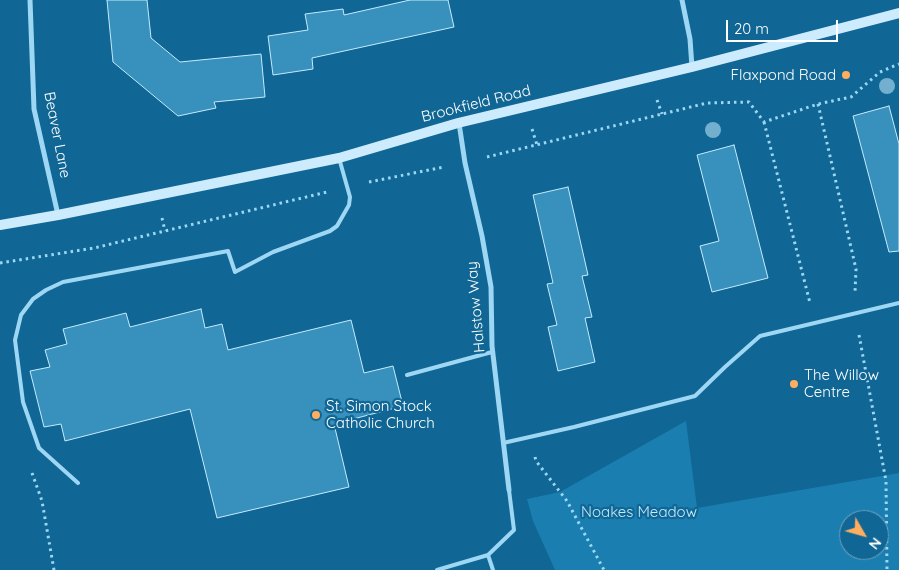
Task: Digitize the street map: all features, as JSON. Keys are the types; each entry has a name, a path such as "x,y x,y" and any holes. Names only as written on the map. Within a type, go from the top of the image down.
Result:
{"main road":[{"name":"Brookfield Road","path":"58,215 338,158 458,123 692,67 899,13"},
{"path":"0,225 58,215"}],"street":[{"name":"Beaver Lane","path":"30,0 34,109 58,215"},
{"path":"682,0 690,39 692,67"},
{"name":"Halstow Way","path":"458,123 491,287 492,352 508,490"}],"lane":[{"path":"78,483 39,448 24,402 15,340 21,315 33,299 63,282 228,250 235,272 273,252 330,231 337,226 350,205 350,197 338,158"},
{"path":"503,443 695,396 760,336 899,303"},
{"path":"407,375 492,352"},
{"path":"437,570 488,555 514,530 508,490"},
{"path":"488,555 492,570"}],"path":[{"path":"764,122 818,104 852,97 880,72 899,64"},
{"path":"0,263 94,248 347,187 465,163 707,103 749,102 764,122 814,324"},
{"path":"818,104 856,269 855,313 886,482 887,570"},
{"path":"533,437 536,462 567,502 604,570"},
{"path":"29,466 42,502 54,570"}],"green space":[{"name":"Noakes Meadow","path":"686,421 697,508 899,473 899,570 555,570 533,521 527,499 560,492"}],"building":[{"path":"107,0 147,0 151,38 180,62 261,54 265,97 214,102 216,108 178,116 113,62"},
{"path":"410,0 448,0 454,27 312,58 313,69 273,75 268,36 308,30 305,14 343,9 344,15"},
{"path":"889,106 899,144 899,251 889,252 853,116"},
{"path":"734,145 768,278 712,292 700,246 719,241 697,155"},
{"path":"568,187 588,275 582,276 592,317 585,318 595,362 558,371 548,327 557,325 547,284 553,283 533,195"},
{"path":"201,309 205,328 222,324 228,350 351,320 364,373 393,366 403,406 334,424 349,487 217,518 190,409 65,441 61,424 44,427 30,371 50,367 45,350 67,344 63,329 126,313 130,327"}],"place":[{"name":"Flaxpond Road","path":"846,75"},
{"name":"The Willow Centre","path":"794,384"},
{"name":"St. Simon Stock Catholic Church","path":"316,415"}]}
